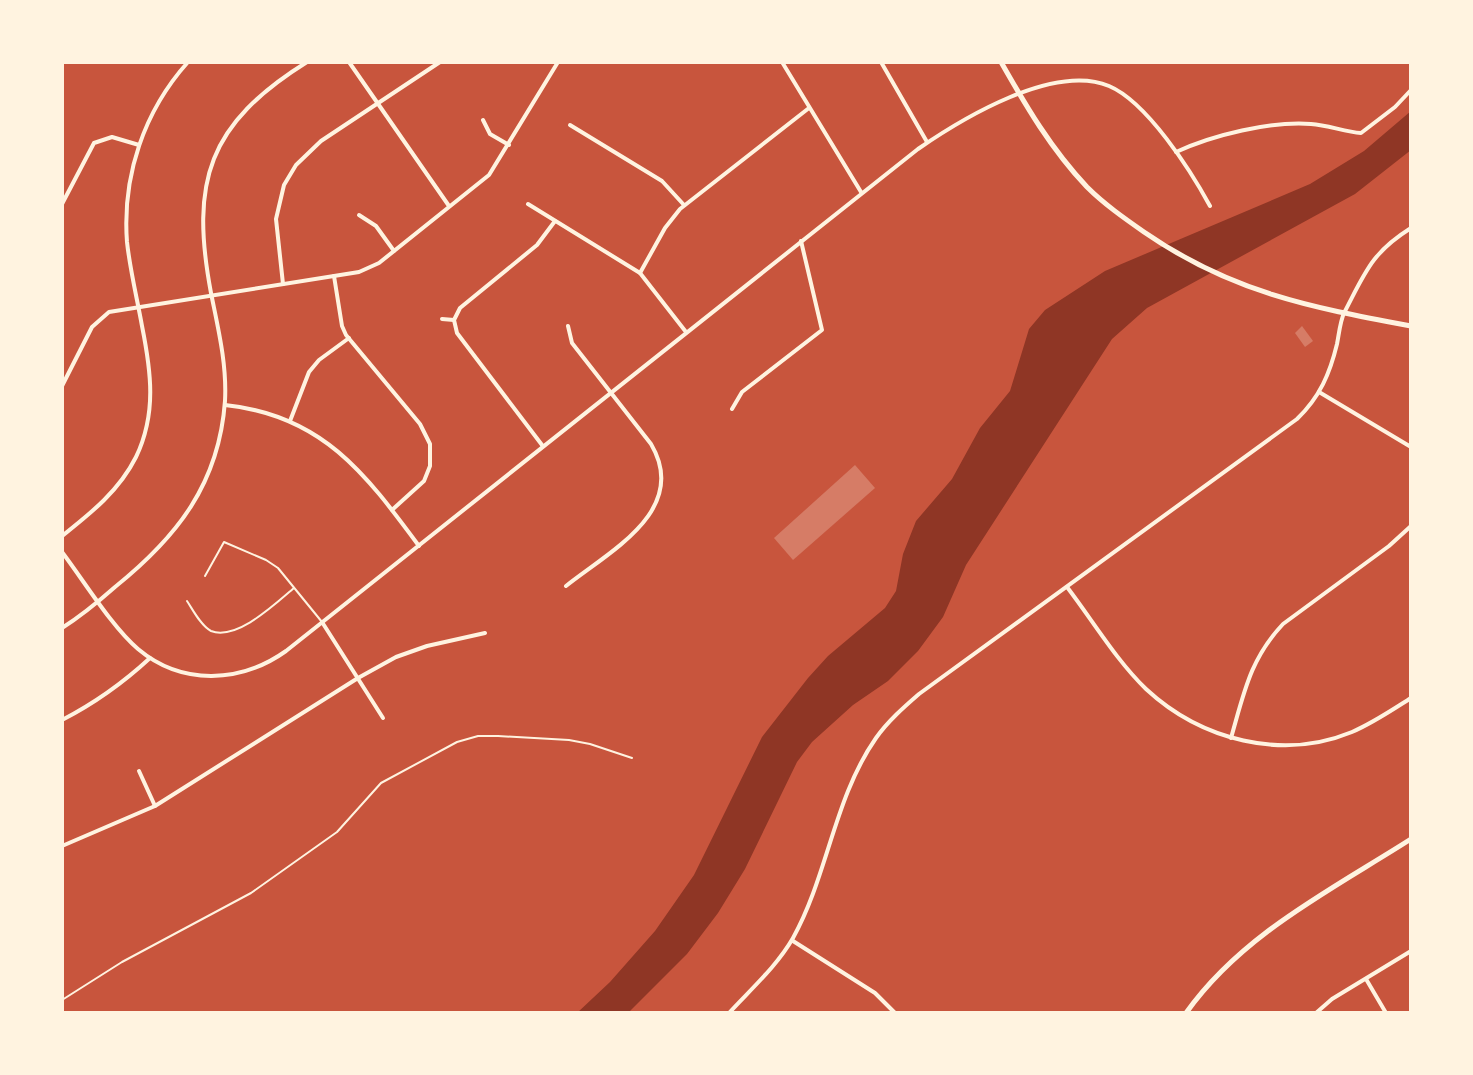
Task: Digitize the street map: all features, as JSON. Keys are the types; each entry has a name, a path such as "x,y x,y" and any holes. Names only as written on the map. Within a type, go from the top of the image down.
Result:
{"street":[{"path":"62,536 119,485 144,438 152,384 127,243 129,188 139,145 154,109 188,62"},
{"path":"62,628 147,561 182,521 208,475 224,405 225,372 202,238 204,199 222,142 245,110 274,83 307,62"},
{"path":"349,62 449,206"},
{"path":"283,284 276,219 280,196 290,175 312,148 440,62"},
{"path":"62,386 97,320 113,311 366,270 483,181 509,145 558,62"},
{"path":"782,62 861,192"},
{"path":"881,62 927,142"},
{"path":"1001,62 1043,133 1088,187 1112,210 1153,238 1195,264 1252,290 1411,326"},
{"path":"62,552 129,640 150,658 173,669 199,675 238,674 275,659 927,142 988,109 1062,81 1101,83 1134,102 1190,170 1210,206"},
{"path":"1176,152 1192,144 1273,124 1313,124 1361,133 1395,107 1411,90"},
{"path":"640,273 665,228 684,205 809,108"},
{"path":"483,120 488,133 509,145"},
{"path":"570,125 662,181 684,205"},
{"path":"62,204 94,143 112,137 139,145"},
{"path":"528,204 640,273 686,332"},
{"path":"359,215 376,226 394,251"},
{"path":"543,445 457,333 454,320 460,308 537,245 555,221"},
{"path":"729,1013 774,965 792,940 807,909 852,782 876,738 919,694 1306,410 1329,373 1344,313 1370,262 1384,247 1411,228"},
{"path":"732,409 742,392 822,330 801,241"},
{"path":"334,276 342,326 423,429 430,444 431,461 424,481 392,510"},
{"path":"442,319 454,320"},
{"path":"566,586 643,524 652,513 660,492 661,471 655,450 572,343 568,326"},
{"path":"290,421 312,368 349,338"},
{"path":"1319,392 1411,447"},
{"path":"224,405 252,408 290,421 328,442 346,456 419,546"},
{"path":"1231,738 1248,678 1267,640 1283,624 1389,546 1411,526"},
{"path":"1067,587 1145,688 1188,720 1231,738 1282,745 1327,740 1353,732 1411,698"},
{"path":"322,622 383,718"},
{"path":"62,846 155,806 358,678 411,651 485,633"},
{"path":"62,720 124,682 150,658"},
{"path":"139,771 155,806"},
{"path":"1186,1013 1212,979 1259,937 1411,839"},
{"path":"792,940 875,993 895,1013"},
{"path":"1316,1013 1411,951"},
{"path":"1366,979 1386,1013"}],"lane":[{"path":"205,576 224,542 272,563 322,622"},
{"path":"187,601 206,627 220,632 251,622 294,588"},
{"path":"62,1000 143,950 251,893 337,832 381,783 457,742 478,736 569,740 632,758"}],"shaded area":[{"path":"1411,111 1411,150 1355,194 1147,308 1112,339 966,565 943,617 918,651 888,681 853,705 812,742 797,762 745,869 718,913 687,954 628,1013 577,1013 610,982 655,931 694,875 762,737 828,656 885,608 896,591 903,554 916,521 952,479 980,428 1010,391 1029,329 1045,310 1105,271 1310,184 1364,151"}],"building":[{"path":"1302,326 1313,341 1305,347 1295,333"},
{"path":"855,465 875,488 793,560 774,538"}]}
